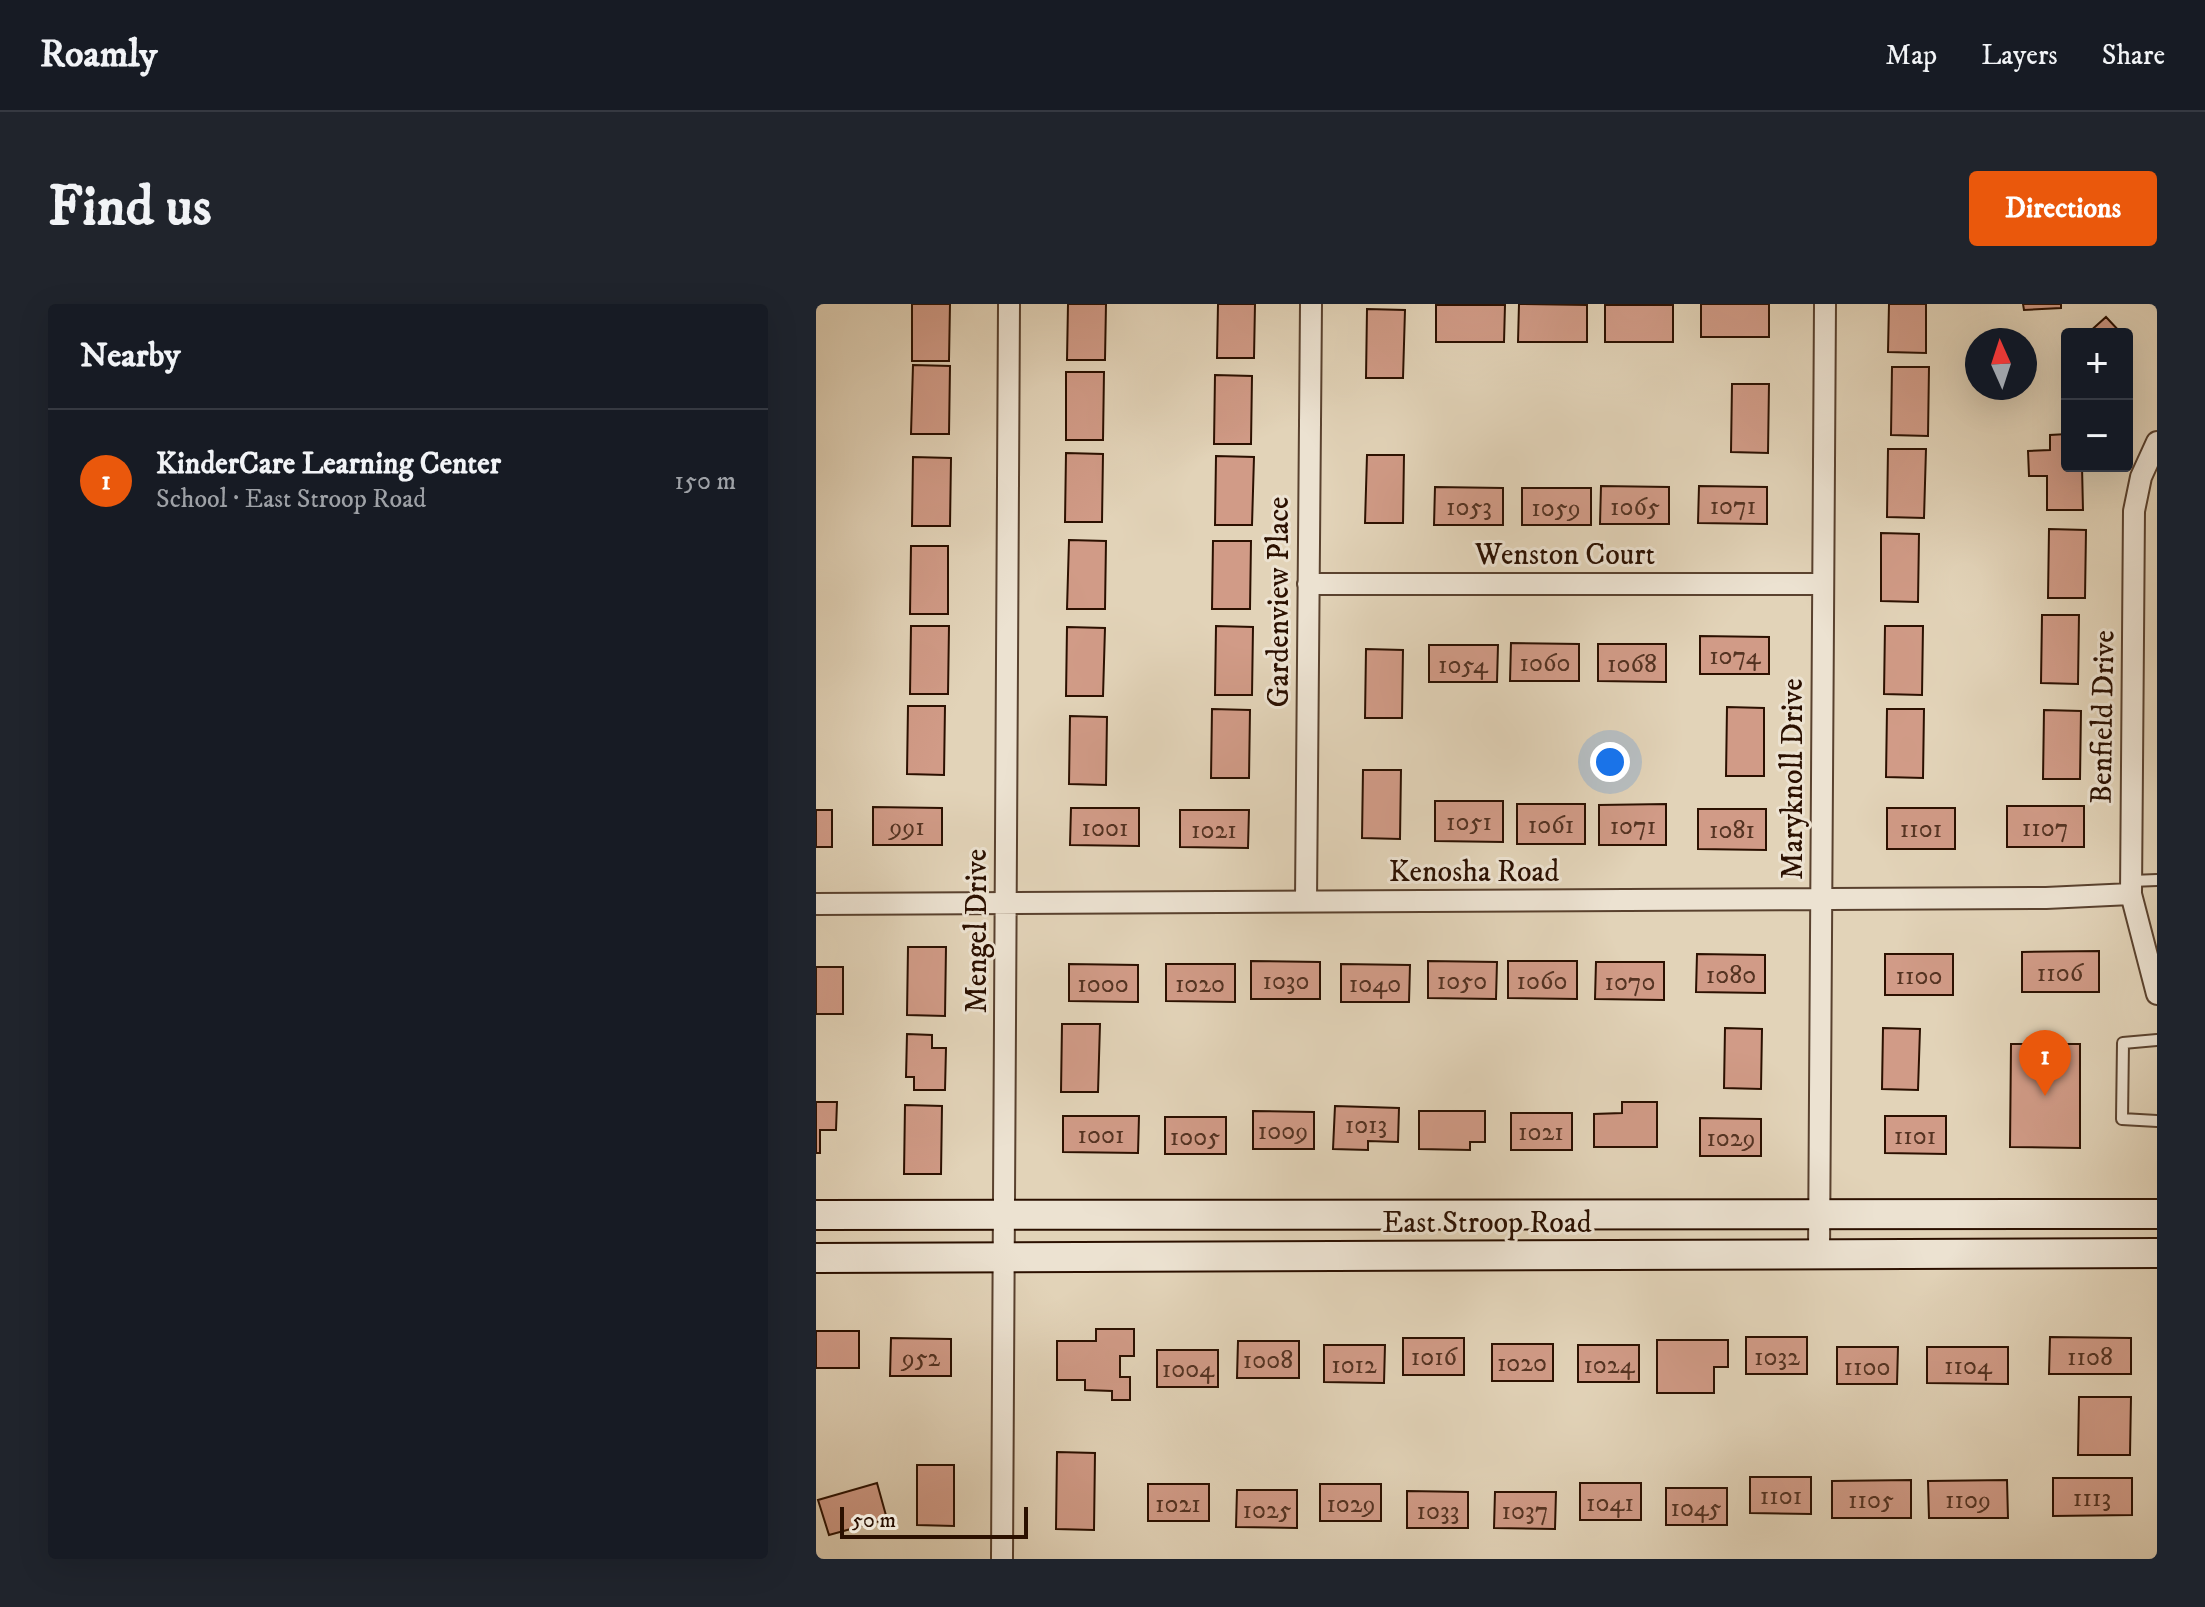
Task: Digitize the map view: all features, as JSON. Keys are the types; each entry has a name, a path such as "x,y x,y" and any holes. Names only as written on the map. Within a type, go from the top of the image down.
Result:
{"main road":[{"name":"East Stroop Road","path":"816,1215 2157,1214"},
{"name":"East Stroop Road","path":"816,1258 2157,1253"}],"street":[{"name":"Mengel Drive","path":"1002,1559 1009,304"},
{"name":"Gardenview Place","path":"1306,901 1311,304"},
{"name":"Maryknoll Drive","path":"1819,1255 1825,304"},
{"name":"Benfield Drive","path":"2157,442 2141,477 2134,511 2131,888 2157,994"},
{"name":"Wenston Court","path":"1308,584 1822,584"},
{"name":"Kenosha Road","path":"816,904 1821,899 2131,888"}],"lane":[{"path":"2131,888 2157,880"},
{"path":"2157,1040 2123,1043 2122,1104 2122,1119 2157,1121"}],"building":[{"path":"912,304 950,304 949,361 912,361"},
{"path":"1068,304 1106,304 1105,360 1067,360"},
{"path":"1218,304 1255,304 1254,358 1217,358"},
{"path":"1519,304 1587,305 1587,342 1518,342"},
{"path":"1701,304 1769,304 1769,337 1701,337"},
{"path":"1889,304 1926,304 1926,353 1888,352"},
{"path":"2023,304 2061,304 2061,308 2024,310"},
{"path":"1436,305 1505,305 1504,342 1436,342"},
{"path":"1605,305 1673,305 1673,342 1605,342"},
{"path":"1367,309 1405,310 1403,378 1366,378"},
{"path":"2106,317 2116,328 2094,328"},
{"path":"913,365 950,366 949,434 911,434"},
{"path":"1892,367 1929,367 1928,436 1891,435"},
{"path":"1066,372 1104,372 1103,440 1066,440"},
{"path":"1215,375 1252,376 1251,444 1214,444"},
{"path":"1732,384 1769,384 1768,453 1731,452"},
{"path":"2061,434 2061,472 2082,472 2083,510 2047,510 2047,476 2029,476 2028,451 2050,450 2050,435"},
{"path":"1888,449 1926,449 1924,518 1887,517"},
{"path":"1066,453 1103,454 1102,522 1065,522"},
{"path":"1367,455 1404,455 1403,523 1365,523"},
{"path":"1216,456 1254,457 1252,525 1215,525"},
{"path":"913,457 951,458 950,526 912,526"},
{"path":"1601,486 1669,487 1669,524 1600,524"},
{"path":"1699,486 1767,487 1767,524 1698,523"},
{"path":"1435,487 1503,488 1503,525 1434,525"},
{"path":"1522,488 1591,488 1591,525 1522,525"},
{"path":"2049,529 2086,530 2085,598 2048,598"},
{"path":"1881,533 1919,534 1918,602 1881,601"},
{"path":"1069,540 1106,541 1105,609 1067,609"},
{"path":"1213,541 1251,541 1250,609 1212,609"},
{"path":"911,546 948,546 948,614 910,614"},
{"path":"2042,615 2079,615 2078,684 2041,683"},
{"path":"911,626 949,626 948,694 910,694"},
{"path":"1216,626 1253,627 1252,695 1215,695"},
{"path":"1885,626 1923,626 1922,695 1884,694"},
{"path":"1067,627 1105,628 1103,696 1066,696"},
{"path":"1700,636 1769,637 1769,674 1700,674"},
{"path":"1511,643 1579,644 1579,681 1510,681"},
{"path":"1598,644 1666,644 1666,682 1598,681"},
{"path":"1429,645 1498,645 1497,682 1429,682"},
{"path":"1366,649 1403,650 1402,718 1365,718"},
{"path":"908,706 945,706 944,775 907,774"},
{"path":"1727,707 1764,708 1764,776 1726,776"},
{"path":"1212,709 1250,710 1249,778 1211,778"},
{"path":"1887,709 1924,709 1923,778 1886,777"},
{"path":"2044,710 2081,711 2080,779 2043,779"},
{"path":"1070,716 1107,717 1106,785 1069,784"},
{"path":"1363,770 1401,770 1400,839 1362,838"},
{"path":"1435,801 1503,801 1503,842 1435,841"},
{"path":"1517,804 1585,804 1585,844 1517,844"},
{"path":"1666,804 1666,845 1599,845 1599,805"},
{"path":"2007,806 2084,806 2084,847 2007,847"},
{"path":"873,807 942,808 942,845 873,845"},
{"path":"1071,808 1139,808 1139,846 1070,845"},
{"path":"1887,808 1955,808 1955,849 1887,849"},
{"path":"1698,809 1766,809 1766,850 1698,849"},
{"path":"816,810 832,810 832,847 816,847"},
{"path":"1180,810 1249,810 1248,848 1180,847"},
{"path":"908,947 946,947 945,1016 907,1015"},
{"path":"2099,951 2099,992 2022,992 2022,952"},
{"path":"1697,954 1765,955 1765,993 1696,992"},
{"path":"1885,954 1953,954 1953,995 1885,995"},
{"path":"1251,961 1320,962 1320,999 1251,999"},
{"path":"1428,961 1497,962 1496,999 1428,998"},
{"path":"1508,961 1577,961 1577,999 1508,998"},
{"path":"1596,962 1664,962 1664,1000 1595,999"},
{"path":"1069,964 1138,965 1138,1002 1069,1001"},
{"path":"1166,964 1235,964 1235,1002 1166,1001"},
{"path":"1341,964 1410,965 1409,1002 1341,1002"},
{"path":"816,967 843,967 843,1014 816,1014"},
{"path":"1062,1024 1100,1024 1098,1092 1061,1092"},
{"path":"1725,1028 1762,1029 1761,1089 1724,1088"},
{"path":"1883,1028 1920,1029 1918,1090 1882,1089"},
{"path":"907,1034 932,1035 932,1048 946,1048 945,1090 914,1090 914,1077 906,1077"},
{"path":"2011,1044 2080,1044 2080,1148 2010,1147"},
{"path":"816,1102 837,1102 836,1130 820,1130 820,1153 816,1153"},
{"path":"1622,1102 1657,1102 1657,1147 1594,1147 1594,1114 1622,1113"},
{"path":"905,1105 942,1106 941,1174 904,1174"},
{"path":"1335,1106 1399,1108 1398,1142 1368,1141 1368,1150 1333,1149"},
{"path":"1253,1111 1314,1112 1314,1149 1253,1149"},
{"path":"1419,1111 1485,1111 1485,1142 1470,1142 1470,1150 1419,1149"},
{"path":"1511,1113 1572,1113 1572,1150 1511,1150"},
{"path":"1063,1116 1139,1116 1138,1153 1063,1152"},
{"path":"1885,1116 1946,1116 1946,1154 1885,1153"},
{"path":"1165,1117 1226,1117 1226,1154 1165,1154"},
{"path":"1700,1118 1761,1119 1761,1156 1700,1156"},
{"path":"1096,1329 1134,1329 1134,1356 1120,1356 1120,1377 1130,1377 1130,1400 1112,1400 1112,1391 1085,1390 1085,1380 1057,1380 1057,1341 1096,1341"},
{"path":"816,1331 859,1331 859,1368 816,1368"},
{"path":"1746,1337 1807,1337 1807,1374 1746,1374"},
{"path":"2050,1337 2131,1338 2131,1374 2049,1374"},
{"path":"891,1338 951,1339 951,1376 890,1376"},
{"path":"1403,1338 1464,1338 1464,1375 1403,1375"},
{"path":"1657,1340 1728,1340 1728,1367 1714,1367 1714,1393 1657,1393"},
{"path":"1238,1341 1299,1341 1299,1378 1237,1378"},
{"path":"1492,1344 1553,1344 1553,1381 1492,1381"},
{"path":"1324,1345 1385,1345 1384,1383 1324,1382"},
{"path":"1578,1345 1639,1345 1639,1382 1578,1382"},
{"path":"1837,1347 1898,1347 1897,1384 1837,1384"},
{"path":"1927,1347 2008,1347 2008,1384 1927,1383"},
{"path":"1157,1350 1218,1350 1218,1387 1157,1387"},
{"path":"2079,1397 2131,1397 2130,1455 2078,1455"},
{"path":"1057,1452 1095,1453 1094,1530 1056,1529"},
{"path":"917,1465 954,1465 954,1526 917,1525"},
{"path":"1750,1477 1811,1477 1811,1514 1750,1513"},
{"path":"2053,1478 2132,1478 2132,1515 2053,1516"},
{"path":"1911,1480 1911,1518 1832,1518 1832,1481"},
{"path":"2007,1480 2008,1518 1929,1518 1928,1481"},
{"path":"877,1483 887,1519 829,1535 818,1500"},
{"path":"1580,1483 1641,1483 1641,1520 1580,1520"},
{"path":"1148,1484 1209,1484 1209,1521 1148,1521"},
{"path":"1320,1484 1381,1484 1381,1521 1320,1521"},
{"path":"1666,1488 1727,1488 1727,1525 1666,1525"},
{"path":"1237,1490 1297,1490 1297,1528 1236,1527"},
{"path":"1407,1491 1468,1492 1468,1528 1407,1528"},
{"path":"1495,1492 1556,1492 1555,1529 1494,1528"}],"place":[{"name":"KinderCare Learning Center","path":"2045,1096"}]}
